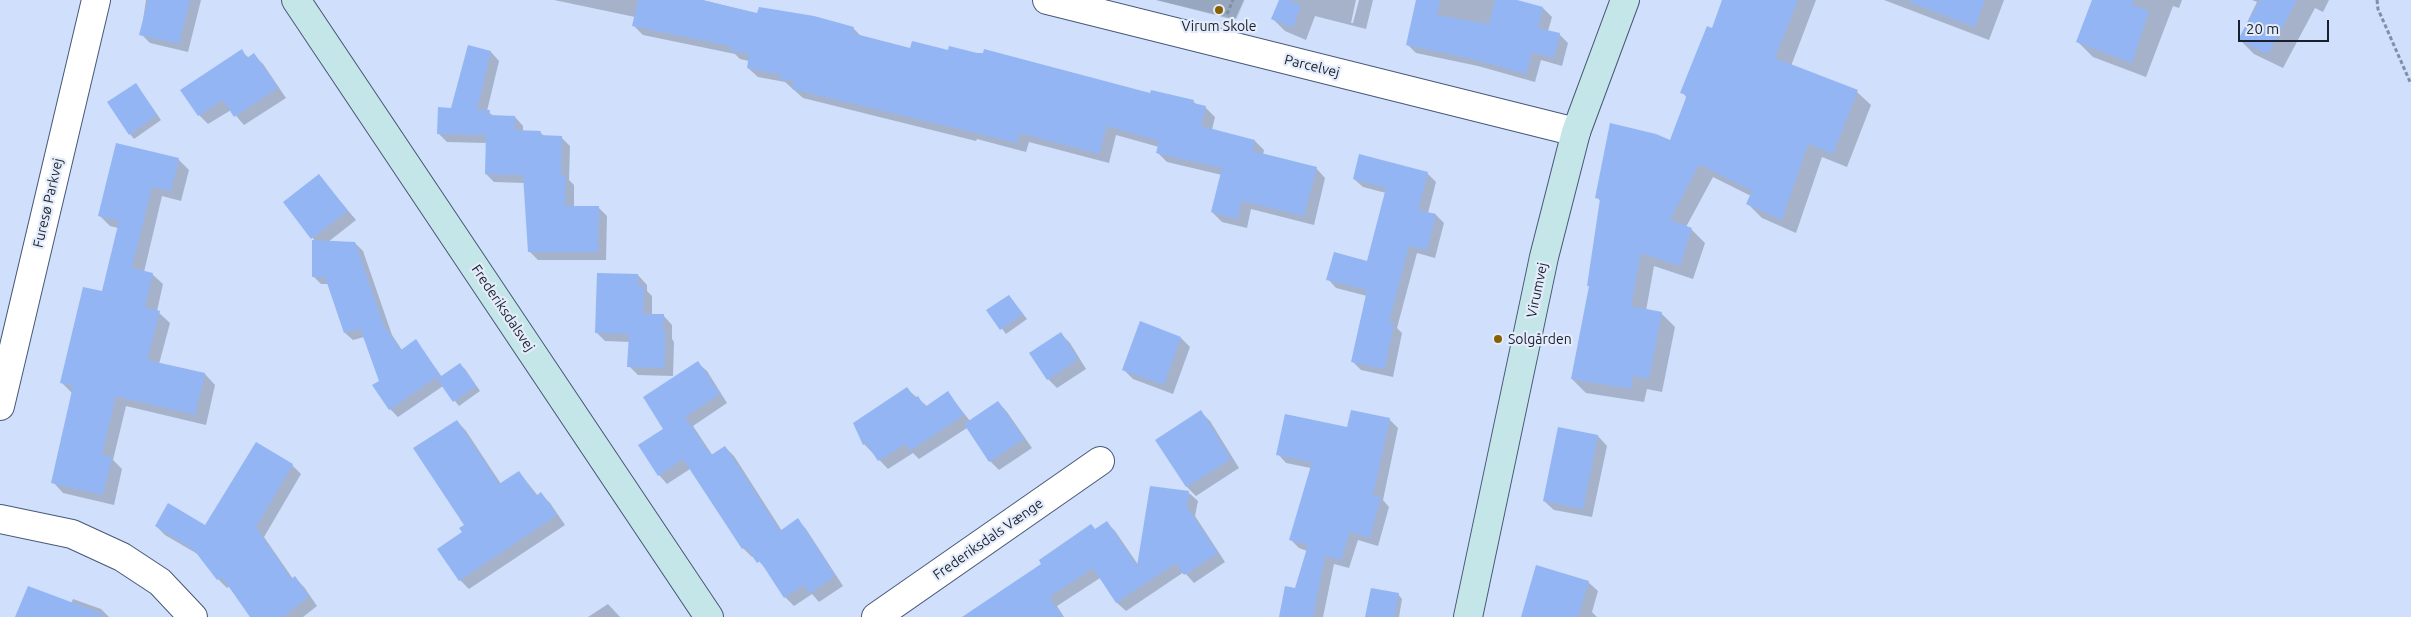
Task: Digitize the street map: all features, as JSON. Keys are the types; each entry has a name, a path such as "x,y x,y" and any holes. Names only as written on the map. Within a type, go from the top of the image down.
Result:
{"street":[{"name":"Furesø Parkvej","path":"0,406 96,0"},
{"name":"Frederiksdalsvej","path":"296,0 710,617"},
{"name":"Parcelvej","path":"1047,0 1576,132"},
{"name":"Virumvej","path":"1468,617 1544,257 1576,132 1625,0"},
{"name":"Frederiksdals Vænge","path":"876,617 1100,461"},
{"path":"0,519 72,534 122,557 160,582 193,617"}],"path":[{"path":"2376,0 2378,9 2411,84"}],"shaded area":[{"name":"Virum Skole","path":"1156,0 1245,0 1237,19"}],"building":[{"path":"148,0 190,0 179,44 139,35"},
{"path":"638,0 702,0 757,13 759,7 814,16 854,27 852,33 910,48 912,41 948,50 949,46 983,53 984,49 1150,93 1151,90 1194,100 1193,103 1206,106 1201,126 1255,140 1253,151 1317,167 1304,216 1242,201 1237,219 1211,212 1222,168 1156,153 1159,141 1107,126 1099,154 1020,133 1017,143 792,89 794,81 781,80 781,75 747,68 749,54 730,50 730,46 632,26"},
{"path":"1279,0 1288,0 1301,5 1293,28 1271,19"},
{"path":"1416,0 1440,0 1437,15 1489,24 1495,0 1517,0 1543,7 1538,28 1560,33 1554,58 1532,52 1526,74 1468,58 1406,45"},
{"path":"1722,0 1798,0 1775,58 1858,90 1833,154 1808,144 1782,220 1746,204 1752,191 1699,164 1670,220 1692,228 1680,266 1641,253 1631,306 1662,312 1649,379 1633,376 1631,389 1571,379 1589,286 1587,286 1600,199 1595,198 1610,123 1656,134 1670,140 1687,95 1680,93 1707,26 1712,28"},
{"path":"1910,0 1985,0 1975,27 1909,2"},
{"path":"2092,0 2134,0 2132,5 2149,11 2132,63 2076,42"},
{"path":"2260,0 2297,0 2268,54 2238,40"},
{"path":"468,45 491,51 477,110 490,110 489,115 515,116 515,130 541,131 540,135 562,136 561,175 566,175 565,206 599,206 598,252 528,252 523,175 485,174 486,135 437,134 438,107 451,108"},
{"path":"242,49 247,58 254,53 278,88 234,117 223,100 198,116 180,90"},
{"path":"136,83 157,115 129,135 107,102"},
{"path":"116,143 179,158 171,191 152,187 132,268 153,273 145,307 160,311 147,360 205,373 195,415 116,396 102,455 112,457 103,495 51,483 73,386 60,383 83,287 102,291 119,221 98,216"},
{"path":"1359,154 1428,172 1418,210 1436,214 1427,250 1409,246 1389,322 1394,323 1385,369 1351,362 1367,290 1326,280 1334,252 1367,261 1386,188 1353,179"},
{"path":"319,174 348,211 311,239 283,202"},
{"path":"312,240 355,242 384,326 401,350 416,339 440,375 389,410 372,385 379,381 360,328 344,333 325,277 312,277"},
{"path":"597,273 638,274 638,286 644,286 643,314 664,314 663,331 666,331 664,368 627,367 629,334 595,333"},
{"path":"1009,295 1023,314 1000,330 986,310"},
{"path":"1140,321 1181,337 1164,385 1122,370"},
{"path":"1061,332 1078,359 1047,380 1029,353"},
{"path":"698,361 720,394 685,417 711,455 725,446 780,531 798,518 835,576 809,594 804,585 784,598 760,561 757,563 746,547 742,549 683,459 658,476 638,445 663,429 643,397"},
{"path":"460,363 476,386 453,402 437,379"},
{"path":"907,387 915,398 918,396 925,407 948,391 964,415 910,451 905,444 878,461 866,443 863,445 853,423"},
{"path":"998,401 1024,439 989,462 964,424"},
{"path":"1201,410 1231,459 1186,487 1155,440"},
{"path":"1351,410 1390,418 1373,496 1381,497 1370,538 1350,532 1341,560 1325,556 1313,617 1279,617 1285,586 1295,588 1308,545 1289,540 1312,462 1276,455 1285,414 1347,427"},
{"path":"457,420 499,484 519,471 536,496 541,492 557,515 459,581 437,549 462,532 459,528 464,525 413,448"},
{"path":"1558,427 1598,435 1583,509 1543,501"},
{"path":"256,442 293,464 256,527 291,579 295,576 309,596 283,617 250,617 222,577 217,580 194,550 155,526 168,503 205,525"},
{"path":"1150,486 1189,491 1187,507 1218,553 1184,575 1176,563 1116,603 1093,568 1049,597 1063,617 962,617 1041,564 1039,560 1091,524 1095,529 1107,521 1137,566"},
{"path":"1536,565 1589,581 1578,617 1521,617"},
{"path":"28,586 103,614 102,617 15,617"},
{"path":"1371,588 1399,593 1394,617 1365,617"}],"place":[{"name":"Virum Skole","path":"1219,10"},
{"name":"Solgården","path":"1498,339"}]}
